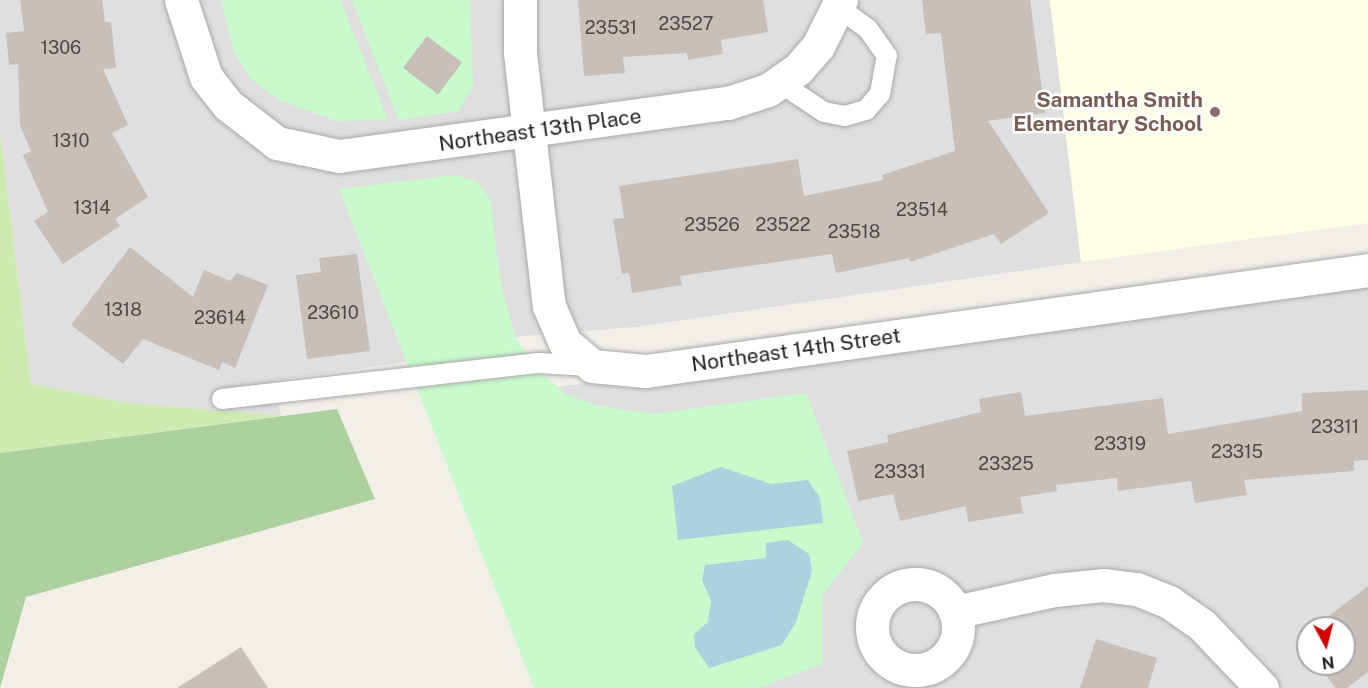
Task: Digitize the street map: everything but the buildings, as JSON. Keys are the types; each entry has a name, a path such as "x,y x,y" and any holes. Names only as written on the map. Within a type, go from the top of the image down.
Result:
{"street":[{"name":"Northeast 13th Place","path":"181,0 206,77 250,126 304,153 339,156 528,134 728,103 779,82 818,46 840,4"},
{"path":"520,0 528,134 549,306 565,343 592,366"},
{"name":"Northeast 14th Street","path":"592,366 646,371 1368,270"},
{"path":"955,612 1054,590 1103,585 1137,589 1169,602 1202,625 1262,688"}],"lane":[{"path":"779,82 824,112 845,116 866,110 880,94 888,56 868,29 840,4"},
{"name":"Northeast 14th Street","path":"222,399 539,363 592,366"}],"shaded area":[{"path":"0,0 1050,0 1081,262 635,327 515,337 406,362 273,381 281,416 129,403 31,384 0,132"},
{"name":"Samantha Smith Elementary School","path":"1050,0 1368,0 1368,223 1081,262"},
{"path":"1368,286 1368,688 625,688 483,396"}],"green space":[{"path":"221,0 340,0 388,120 337,121 279,100 250,78 234,52"},
{"path":"352,0 470,0 473,86 458,111 399,120"},
{"path":"0,132 31,384 129,403 281,416 0,453"},
{"path":"455,175 478,182 490,199 500,281 515,337 541,373 566,394 598,406 655,414 806,393 863,543 822,595 822,664 759,688 534,688 339,189"},
{"path":"337,409 375,499 26,597 0,688 0,453"}],"water":[{"path":"721,467 771,484 808,480 820,498 823,523 678,540 672,486"},
{"path":"788,540 809,554 812,571 796,622 782,645 709,668 695,647 694,634 708,622 711,601 702,580 705,565 766,558 766,543"}],"place":[{"name":"Samantha Smith Elementary School","path":"1215,112"}]}
